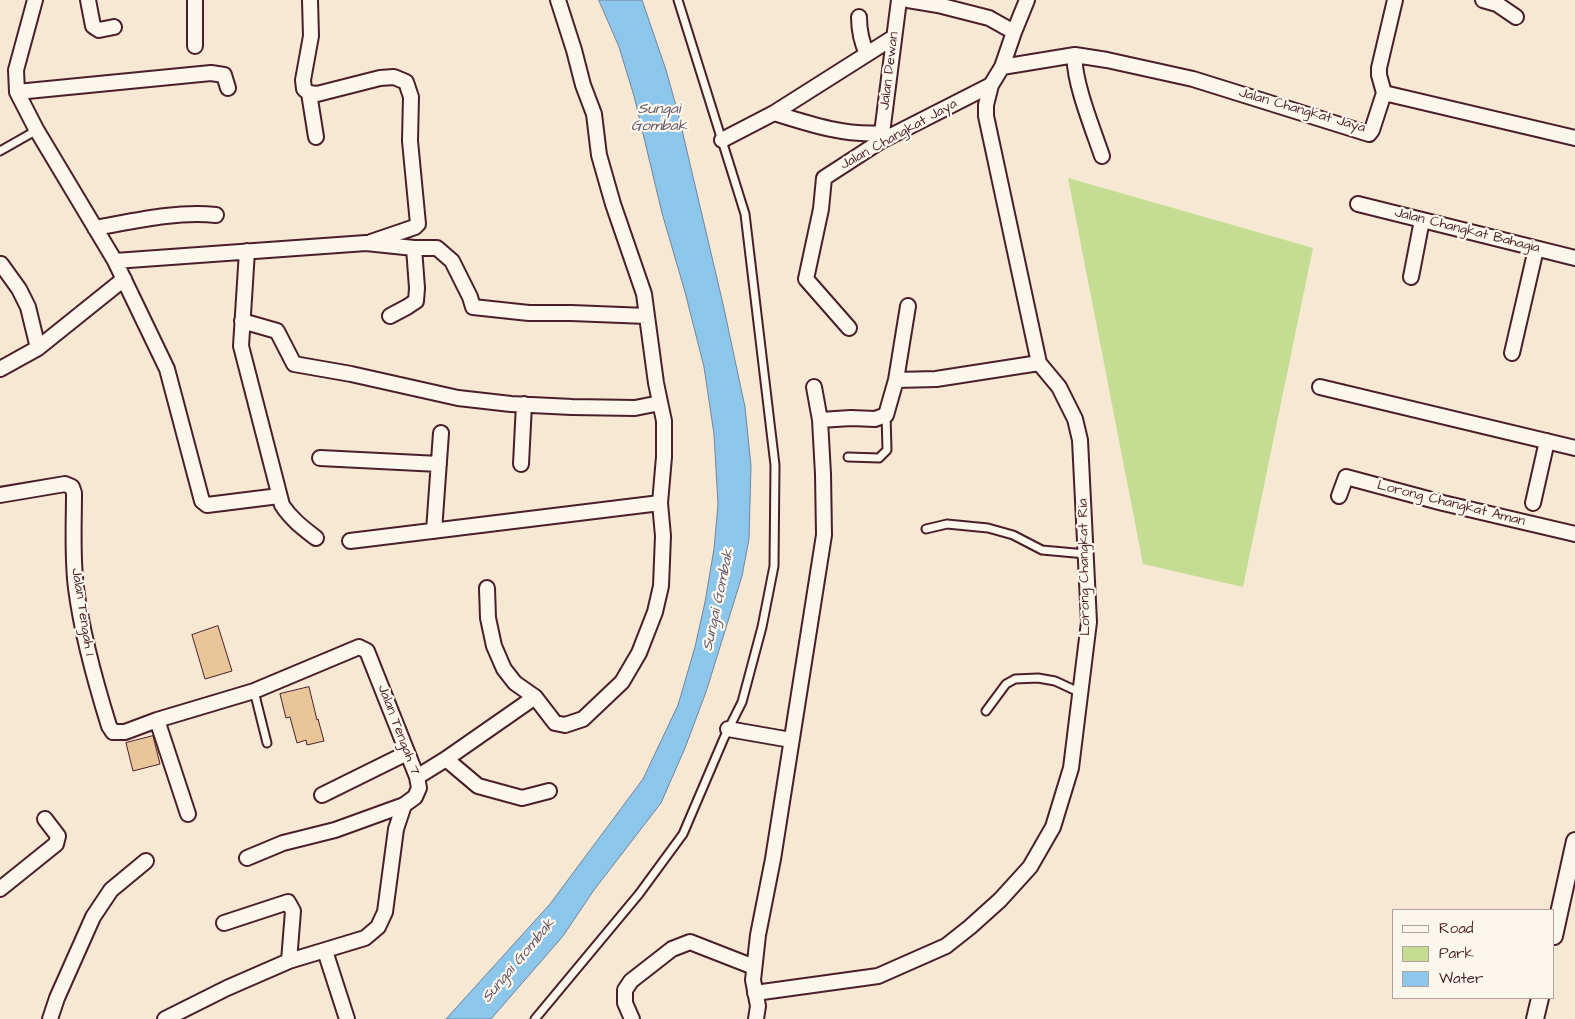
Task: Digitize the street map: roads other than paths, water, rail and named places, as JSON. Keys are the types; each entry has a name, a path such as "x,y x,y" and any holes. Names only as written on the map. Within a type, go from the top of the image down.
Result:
{"street":[{"path":"35,0 16,70 17,92 36,129 115,260 167,369 202,501 208,505 279,496"},
{"path":"88,0 93,26 99,30 114,27"},
{"path":"195,0 195,46"},
{"path":"310,0 311,36 303,80 304,89 309,93 317,94 380,78 394,77 406,82 411,96 410,141 418,224 415,227 366,243"},
{"path":"487,588 488,618 494,646 504,669 515,683 535,697 555,723 565,725 583,720 622,682 639,653 655,612 660,586 663,536 660,503 664,457 664,421 656,383 644,294 613,204 599,155 594,114 583,85 558,0"},
{"name":"Jalan Dewan","path":"882,137 899,0"},
{"path":"908,0 938,5 989,18 1014,32"},
{"name":"Lorong Changkat Ria","path":"755,993 878,976 946,946 1000,900 1030,867 1053,828 1071,768 1089,622 1080,440 1075,419 1059,387 1039,363 986,116 986,105 991,85 1002,67 1027,0"},
{"path":"1395,0 1379,68 1384,93 1575,138"},
{"path":"1483,0 1497,4 1516,16"},
{"path":"860,17 859,30 867,54"},
{"path":"722,140 774,112 894,37"},
{"path":"1075,55 1074,63 1082,94 1102,156"},
{"name":"Jalan Changkat Jaya","path":"1002,67 1075,55 1107,60 1193,79 1369,134 1384,93"},
{"path":"17,92 211,73 224,75 228,88"},
{"name":"Jalan Changkat Jaya","path":"849,328 806,279 821,209 824,178 882,137 991,85"},
{"path":"309,93 316,137"},
{"path":"774,112 827,129 882,137"},
{"name":"Jalan Changkat Bahagia","path":"1358,204 1575,258"},
{"path":"95,228 178,214 198,213 216,215"},
{"path":"1411,277 1422,220"},
{"path":"115,260 366,243 414,248 436,248 452,261 473,307 530,313 647,316"},
{"path":"390,316 407,308 416,301 414,248"},
{"path":"1512,354 1536,248"},
{"path":"247,252 241,346 279,496 288,513 316,538"},
{"path":"1,264 19,288 28,307 38,348"},
{"path":"0,370 38,348 124,279"},
{"path":"820,420 875,419 886,416 896,380 908,306"},
{"path":"242,321 277,331 294,364 351,374 458,398 524,404 635,408 660,403"},
{"path":"896,380 936,379 1039,363"},
{"path":"756,1019 758,1006 753,980 758,935 773,859 824,535 820,420 814,387"},
{"path":"1320,387 1575,448"},
{"path":"521,464 524,404"},
{"path":"434,531 441,433"},
{"path":"1533,503 1547,441"},
{"path":"320,458 439,464"},
{"name":"Lorong Changkat Aman","path":"1339,496 1346,477 1443,503 1575,534"},
{"name":"Jalan Tengah 1","path":"0,495 65,484 72,487 74,493 74,567 76,589 92,674 108,726 114,732"},
{"path":"350,541 660,503"},
{"name":"Jalan Tengah 7","path":"114,732 125,732 157,720 254,692 359,647 367,651 417,777 419,788 415,797 404,805 396,829 385,912 378,927 365,938 289,961 227,988 173,1017"},
{"path":"417,777 535,697"},
{"path":"157,720 188,814"},
{"path":"728,730 791,740"},
{"path":"322,795 407,753"},
{"path":"446,759 478,786 522,798 549,791"},
{"path":"247,858 283,843 335,830 404,805"},
{"path":"0,889 56,844 58,836 45,819"},
{"path":"1555,932 1575,842"},
{"path":"50,1019 57,998 93,917 111,890 146,861"},
{"path":"224,923 288,902 293,911 289,961"},
{"path":"632,1019 624,1003 625,990 631,982 672,949 690,942 707,950 754,966"},
{"path":"325,951 347,1019"},
{"path":"1535,1019 1540,999"}],"lane":[{"path":"535,1019 639,894 682,834 742,702 762,627 774,566 775,465 745,214 678,0"},
{"path":"0,151 36,129"},
{"path":"848,457 879,458 887,450 886,416"},
{"path":"926,529 947,524 988,528 1013,535 1042,550 1086,554"},
{"path":"986,711 1006,684 1015,679 1038,678 1055,681 1081,693"},
{"path":"254,692 267,743"}],"water":[{"name":"Sungai Gombak","path":"599,0 642,0 666,70 678,113 745,407 751,466 749,539 742,576 706,692 685,748 661,803 594,890 563,936 491,1019 446,1019 550,904 643,779 678,705 695,647 714,549 718,504 714,434 704,367 662,213 634,96 619,47"}]}
